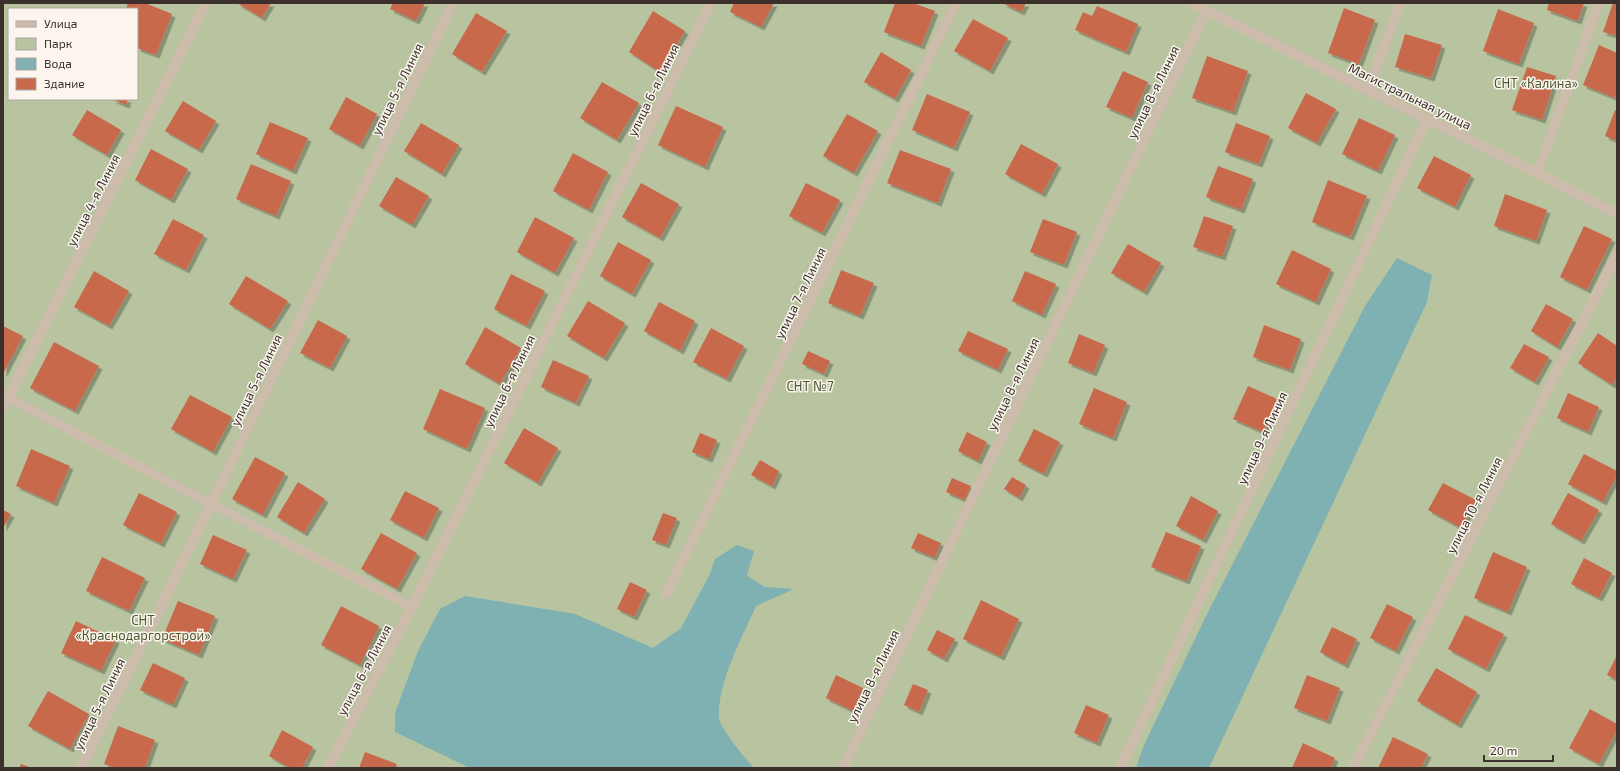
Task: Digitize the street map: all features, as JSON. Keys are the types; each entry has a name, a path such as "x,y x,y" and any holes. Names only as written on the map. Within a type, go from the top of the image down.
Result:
{"street":[{"name":"улица 4-я Линия","path":"3,408 6,396 206,3"},
{"name":"улица 5-я Линия","path":"82,768 453,3"},
{"name":"улица 6-я Линия","path":"328,768 412,607 711,3"},
{"name":"улица 7-я Линия","path":"666,594 956,3"},
{"name":"Магистральная улица","path":"1191,3 1537,173 1617,214"},
{"path":"1368,90 1400,3"},
{"path":"1537,173 1599,3"},
{"name":"улица 8-я Линия","path":"843,768 1206,11"},
{"name":"улица 9-я Линия","path":"1120,768 1427,119"},
{"name":"улица 10-я Линия","path":"1353,768 1617,255"}],"lane":[{"path":"6,396 211,504 412,607"}],"green space":[{"name":"СНТ №7","path":"3,3 1617,3 1617,768 3,768"}],"water":[{"path":"1397,258 1432,275 1427,302 1209,768 1136,768 1144,745 1206,616 1365,306"},
{"path":"737,545 754,551 747,576 765,587 794,589 756,606 738,646 722,690 719,704 719,718 721,723 734,744 754,768 470,768 395,732 395,713 418,651 440,609 465,596 575,614 653,648 681,628 709,576 715,559"}],"building":[{"path":"128,3 145,3 172,14 156,55 138,48 138,8 126,8"},
{"path":"237,3 271,3 262,18"},
{"path":"393,3 425,3 416,21 390,9"},
{"path":"734,3 774,3 761,27 730,12"},
{"path":"895,3 913,3 935,11 921,46 884,32"},
{"path":"1002,3 1026,3 1021,12"},
{"path":"1549,3 1584,3 1578,21 1547,10"},
{"path":"1613,3 1617,3 1617,36 1603,32"},
{"path":"1097,6 1138,24 1126,52 1075,30 1083,12 1092,16"},
{"path":"1344,8 1375,20 1359,64 1328,53"},
{"path":"1498,9 1534,23 1519,64 1483,51"},
{"path":"653,11 685,31 660,72 629,52"},
{"path":"476,13 507,31 482,72 452,54"},
{"path":"973,19 1008,38 990,71 954,51"},
{"path":"1405,34 1442,45 1431,78 1395,67"},
{"path":"1599,45 1617,53 1617,92 1615,98 1583,85"},
{"path":"881,52 911,70 895,99 864,82"},
{"path":"1207,56 1248,71 1233,112 1192,98"},
{"path":"1527,67 1556,76 1542,120 1512,110"},
{"path":"1123,71 1148,82 1132,118 1106,107"},
{"path":"602,82 639,103 617,140 580,118"},
{"path":"1306,93 1336,109 1317,143 1288,128"},
{"path":"927,94 970,112 954,148 912,130"},
{"path":"346,97 377,114 360,146 329,129"},
{"path":"114,100 128,100 126,105"},
{"path":"183,101 216,121 199,150 165,131"},
{"path":"676,106 723,127 705,167 658,145"},
{"path":"87,110 121,130 107,155 72,135"},
{"path":"1615,110 1617,111 1617,141 1605,136"},
{"path":"847,114 878,131 854,173 823,156"},
{"path":"1359,118 1395,135 1378,171 1342,154"},
{"path":"270,122 308,138 293,171 256,154"},
{"path":"421,123 459,145 442,174 404,151"},
{"path":"1236,123 1270,136 1259,164 1225,152"},
{"path":"1021,144 1058,164 1042,194 1005,174"},
{"path":"151,149 188,169 171,200 135,180"},
{"path":"900,150 951,169 938,203 887,183"},
{"path":"573,153 608,172 589,210 553,191"},
{"path":"1434,156 1471,175 1455,207 1417,188"},
{"path":"251,164 291,181 276,216 236,199"},
{"path":"1218,166 1253,179 1241,210 1206,197"},
{"path":"396,177 429,196 412,225 379,206"},
{"path":"1328,180 1367,196 1350,237 1312,222"},
{"path":"641,183 679,204 660,238 622,217"},
{"path":"806,183 840,200 822,233 789,216"},
{"path":"1505,194 1547,210 1536,241 1494,226"},
{"path":"1204,216 1233,226 1222,257 1193,247"},
{"path":"535,217 574,238 555,273 517,252"},
{"path":"173,219 204,235 186,270 154,254"},
{"path":"1043,219 1077,232 1064,265 1030,252"},
{"path":"1584,226 1612,239 1587,290 1560,277"},
{"path":"618,242 651,260 632,294 600,276"},
{"path":"1128,244 1161,263 1144,292 1111,273"},
{"path":"1292,250 1331,269 1316,302 1276,284"},
{"path":"841,270 874,283 860,316 828,303"},
{"path":"94,271 129,291 109,326 74,307"},
{"path":"1025,271 1056,284 1042,315 1012,301"},
{"path":"511,274 545,291 527,326 494,309"},
{"path":"246,276 288,301 270,329 229,304"},
{"path":"588,301 625,323 604,358 567,336"},
{"path":"659,302 695,321 680,351 644,331"},
{"path":"1546,304 1573,319 1557,347 1531,331"},
{"path":"318,320 347,336 330,368 300,353"},
{"path":"1264,325 1301,339 1290,370 1253,357"},
{"path":"3,326 23,336 3,374"},
{"path":"485,327 521,348 500,384 465,364"},
{"path":"711,328 744,346 727,379 693,362"},
{"path":"968,331 1008,349 998,370 958,351"},
{"path":"1598,333 1617,346 1617,377 1612,385 1578,363"},
{"path":"1079,334 1105,345 1093,373 1068,363"},
{"path":"54,342 99,366 75,411 30,388"},
{"path":"1524,344 1549,357 1535,382 1510,368"},
{"path":"808,351 830,361 824,374 802,364"},
{"path":"553,360 589,376 576,403 541,387"},
{"path":"1248,386 1277,399 1263,432 1233,419"},
{"path":"1094,388 1127,402 1113,438 1079,424"},
{"path":"440,389 485,408 467,449 423,429"},
{"path":"1568,393 1599,407 1588,432 1557,418"},
{"path":"190,395 232,417 213,452 171,429"},
{"path":"524,428 558,448 538,483 504,463"},
{"path":"1034,429 1060,442 1044,474 1018,461"},
{"path":"967,432 987,442 978,461 958,451"},
{"path":"700,433 717,440 709,459 692,452"},
{"path":"31,449 70,466 54,503 16,486"},
{"path":"1584,454 1617,471 1617,475 1603,502 1568,484"},
{"path":"255,457 285,473 263,515 232,499"},
{"path":"760,460 779,471 772,486 751,475"},
{"path":"1012,477 1026,485 1019,498 1004,489"},
{"path":"952,478 971,486 965,500 946,492"},
{"path":"298,482 325,499 304,533 277,517"},
{"path":"1443,483 1476,500 1461,528 1428,510"},
{"path":"405,491 439,508 424,538 390,520"},
{"path":"139,493 177,512 161,544 123,525"},
{"path":"1568,493 1599,510 1581,541 1551,524"},
{"path":"1191,496 1218,511 1203,540 1176,526"},
{"path":"3,510 11,514 3,528"},
{"path":"663,513 677,518 666,545 652,540"},
{"path":"1166,532 1201,546 1186,581 1151,567"},
{"path":"381,533 417,553 397,589 361,569"},
{"path":"918,533 941,543 935,558 911,548"},
{"path":"213,535 247,550 233,579 200,564"},
{"path":"1493,552 1527,567 1508,612 1474,598"},
{"path":"102,557 145,578 129,611 86,591"},
{"path":"1584,558 1612,573 1599,598 1571,584"},
{"path":"630,582 647,590 634,617 617,609"},
{"path":"981,600 1019,619 1001,657 963,639"},
{"path":"178,601 215,616 199,655 162,639"},
{"path":"1387,604 1413,617 1396,651 1370,638"},
{"path":"341,606 379,626 360,665 321,645"},
{"path":"1465,615 1504,634 1486,669 1448,649"},
{"path":"76,621 116,640 101,671 61,653"},
{"path":"1332,627 1357,639 1345,665 1320,652"},
{"path":"937,630 955,639 944,659 927,650"},
{"path":"1617,655 1617,680 1607,675"},
{"path":"153,663 185,678 173,705 140,690"},
{"path":"1436,668 1477,692 1458,725 1417,701"},
{"path":"836,675 863,688 853,711 826,698"},
{"path":"1307,675 1340,688 1327,721 1294,708"},
{"path":"913,684 928,690 919,712 904,705"},
{"path":"48,691 89,714 70,749 28,726"},
{"path":"1086,705 1109,715 1097,743 1074,733"},
{"path":"1590,709 1617,724 1617,730 1599,764 1569,748"},
{"path":"118,726 155,740 145,768 115,768 104,764"},
{"path":"282,730 313,747 302,768 290,768 269,756"},
{"path":"1393,737 1428,754 1421,768 1378,768"},
{"path":"1303,743 1335,758 1331,768 1292,768"},
{"path":"365,752 397,764 395,768 359,768"},
{"path":"21,764 32,768 19,768"}],"park label":[{"name":"СНТ «Калина»","path":"1536,83"},
{"name":"СНТ «Краснодаргорстрой»","path":"143,628"}]}
